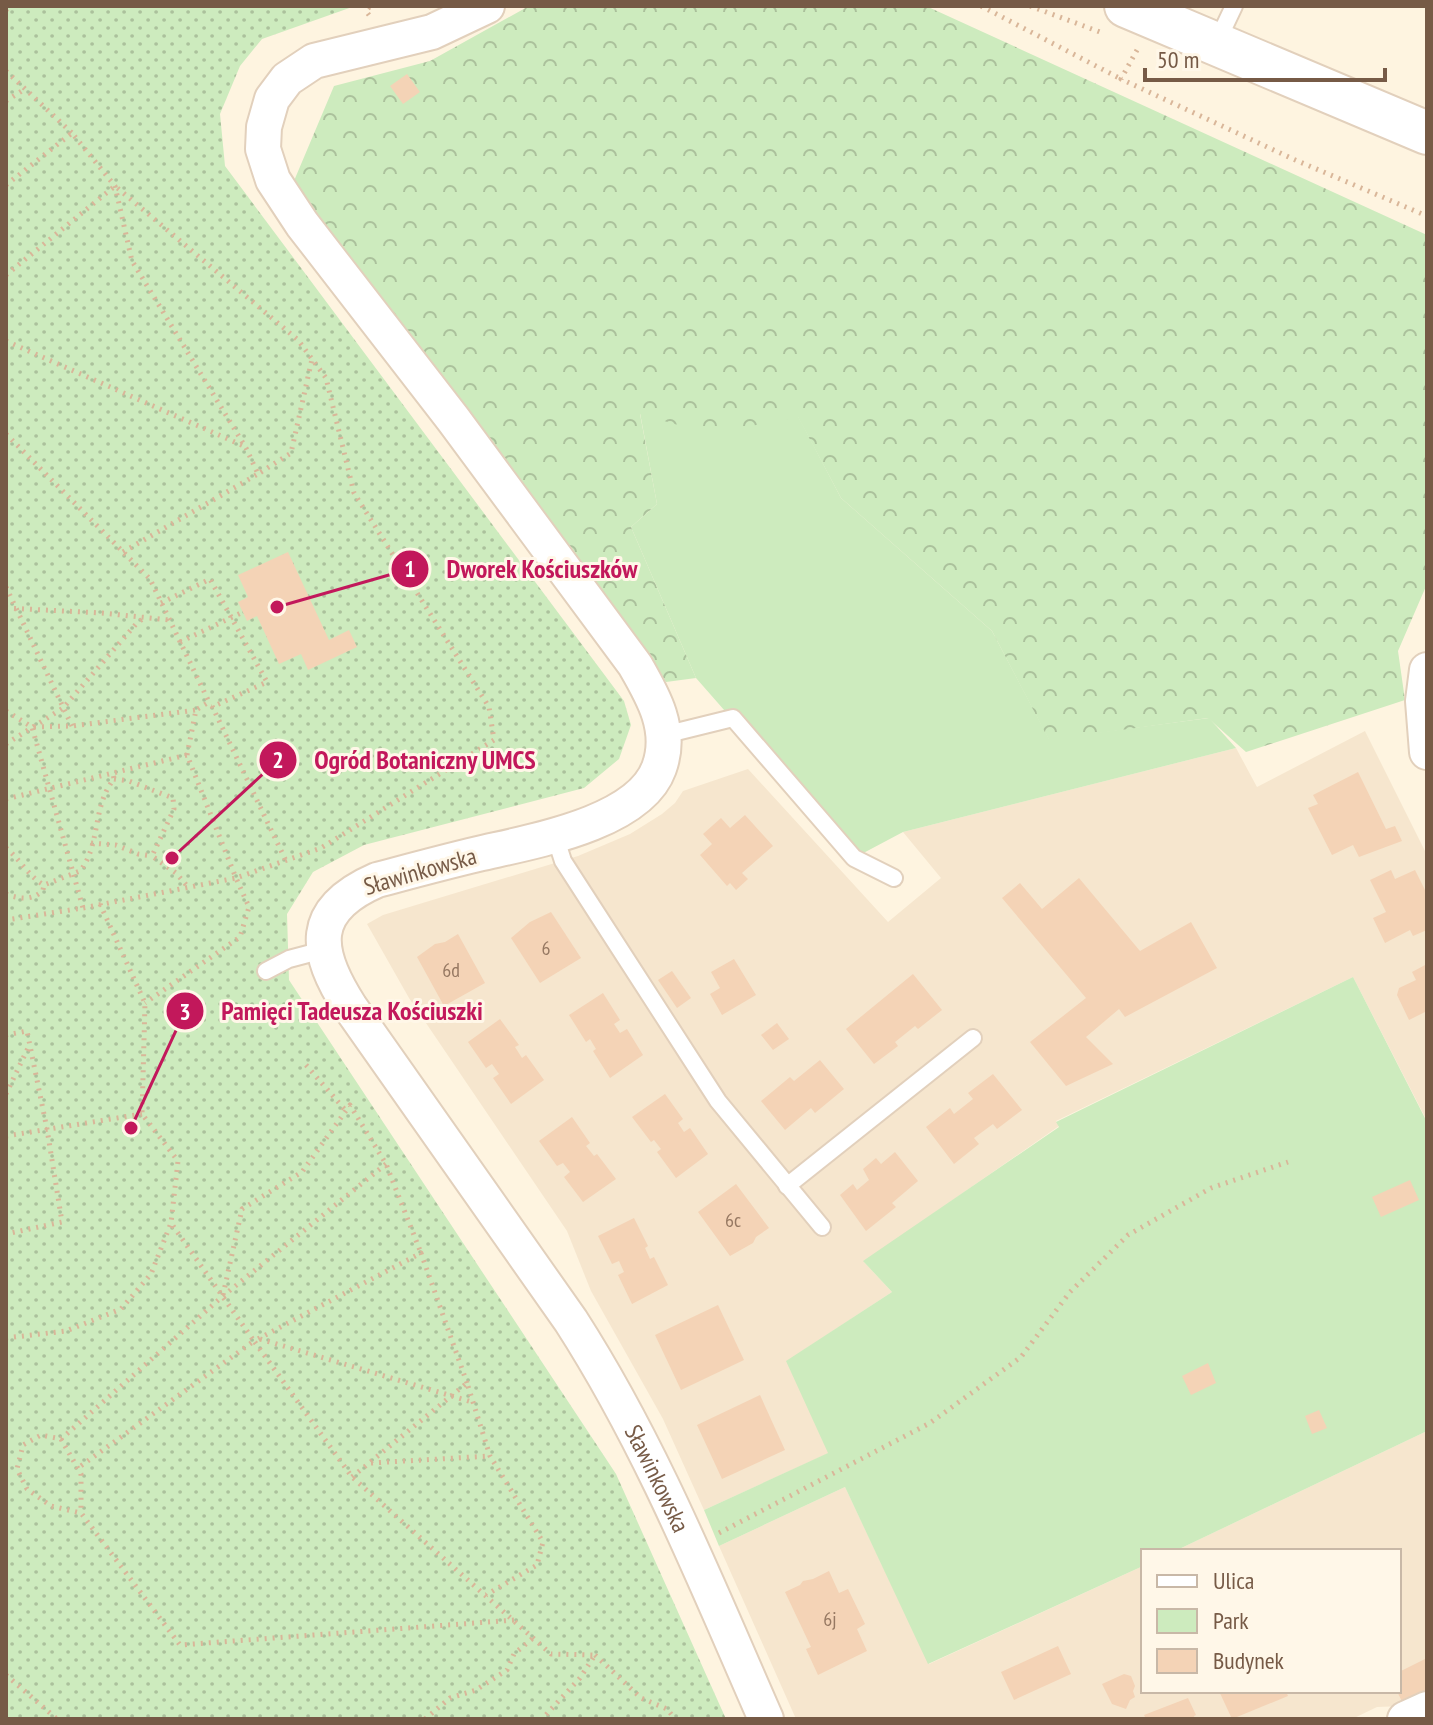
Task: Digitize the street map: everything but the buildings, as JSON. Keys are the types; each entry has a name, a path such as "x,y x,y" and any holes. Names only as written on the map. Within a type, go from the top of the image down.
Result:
{"street":[{"name":"Sławinkowska","path":"487,6 432,32 360,49 299,100 279,147 273,180 302,224 453,419 635,665 655,699 664,735 659,768 650,785 559,849 377,880 354,890 338,905 328,921 323,935 323,950 331,974 350,1007 554,1296 605,1374 645,1448 766,1719"},
{"path":"1121,28 1216,44 1427,133"},
{"path":"1427,670 1423,701 1427,752"},
{"path":"1405,1719 1427,1709"}],"lane":[{"path":"1216,44 1234,6"},
{"path":"664,735 733,718 854,858 894,878"},
{"path":"559,849 718,1101 822,1227"},
{"path":"266,971 289,959 323,950"},
{"path":"787,1186 973,1038"}],"path":[{"path":"981,6 1121,79 1293,159 1427,216"},
{"path":"1030,6 1121,28 1139,46 1121,79"},
{"path":"6,71 72,133 115,186 298,340 326,378 354,493 489,707 494,740 321,848 286,861 236,878 6,920"},
{"path":"6,101 25,89"},
{"path":"6,185 72,133"},
{"path":"6,275 115,186"},
{"path":"115,186 132,261 246,448 258,474"},
{"path":"6,341 246,448"},
{"path":"123,552 291,453 312,359"},
{"path":"6,434 150,579 286,861"},
{"path":"6,711 32,727 72,726 196,710 267,682 210,579 161,603"},
{"path":"6,587 72,726"},
{"path":"6,608 170,620"},
{"path":"180,642 243,612"},
{"path":"6,744 63,708 146,616"},
{"path":"145,1003 240,937 249,907 187,755 196,710"},
{"path":"32,727 83,908"},
{"path":"6,799 114,776 187,755"},
{"path":"6,848 23,863 38,883 44,885 73,876 85,865 105,790 114,776"},
{"path":"114,776 172,796 175,801 152,856"},
{"path":"91,843 116,845 152,856 176,873 188,887"},
{"path":"6,894 19,899 34,897 43,890 44,885"},
{"path":"6,1338 66,1331 121,1309 151,1274 171,1223 178,1161 142,1114 145,1003 100,904"},
{"path":"6,1035 27,1031 62,1222 6,1234"},
{"path":"6,1094 30,1045"},
{"path":"306,1065 346,1111"},
{"path":"223,1296 242,1209 302,1172 350,1105 386,1164 421,1253 490,1456 543,1542 537,1565 486,1595"},
{"path":"6,1134 142,1114"},
{"path":"687,1540 715,1535 930,1423 1021,1357 1070,1292 1128,1235 1211,1188 1288,1162"},
{"path":"61,1439 223,1296 386,1164"},
{"path":"171,1223 352,1477 551,1654 595,1655 641,1698 667,1709 675,1719"},
{"path":"78,1468 256,1340 421,1253"},
{"path":"256,1340 473,1403"},
{"path":"352,1477 467,1383"},
{"path":"81,1513 51,1506 27,1489 17,1469 23,1445 41,1435 61,1439 81,1474 81,1513 180,1645 515,1620"},
{"path":"368,1463 490,1456"},
{"path":"425,1719 450,1698 476,1690 507,1670 514,1654 533,1638"},
{"path":"542,1719 580,1678 595,1655"},
{"path":"6,1675 57,1719"}],"shaded area":[{"path":"1365,731 1427,855 1427,1121 1353,977 1056,1121 1059,1126 864,1262 892,1292 787,1361 829,1453 704,1510 663,1419 591,1291 567,1231 409,998 367,924 383,915 578,856 630,834 662,814 683,791 748,769 888,922 941,878 903,832 1236,748 1257,787"},
{"path":"1427,1431 1427,1695 1404,1706 1377,1707 1352,1719 796,1719 719,1546 845,1487 929,1664 1141,1567 1141,1693 1401,1693 1401,1549 1179,1549"}],"green space":[{"path":"6,6 355,6 262,39 240,66 220,114 225,166 624,701 631,725 619,759 584,788 364,845 313,872 287,914 289,980 616,1474 726,1719 6,1719"},
{"path":"529,6 926,6 1427,235 1427,584 1398,651 1405,700 1246,752 1208,718 1049,740 992,631 841,498 798,417 709,434 640,414 657,504 631,527 696,678 666,682 291,188 334,86 430,61"},
{"path":"640,413 709,433 798,416 841,498 992,631 1049,739 1209,718 1236,748 903,832 854,858 696,678 631,527 657,504"},
{"path":"1353,977 1427,1122 1427,1431 1179,1549 1141,1549 1141,1567 928,1664 845,1487 719,1546 704,1510 828,1453 786,1361 892,1292 863,1261 1059,1127 1056,1122"}],"place":[{"name":"Dworek Kościuszków","path":"277,607"},
{"name":"Ogród Botaniczny UMCS","path":"172,858"},
{"name":"Pamięci Tadeusza Kościuszki","path":"131,1128"}]}
